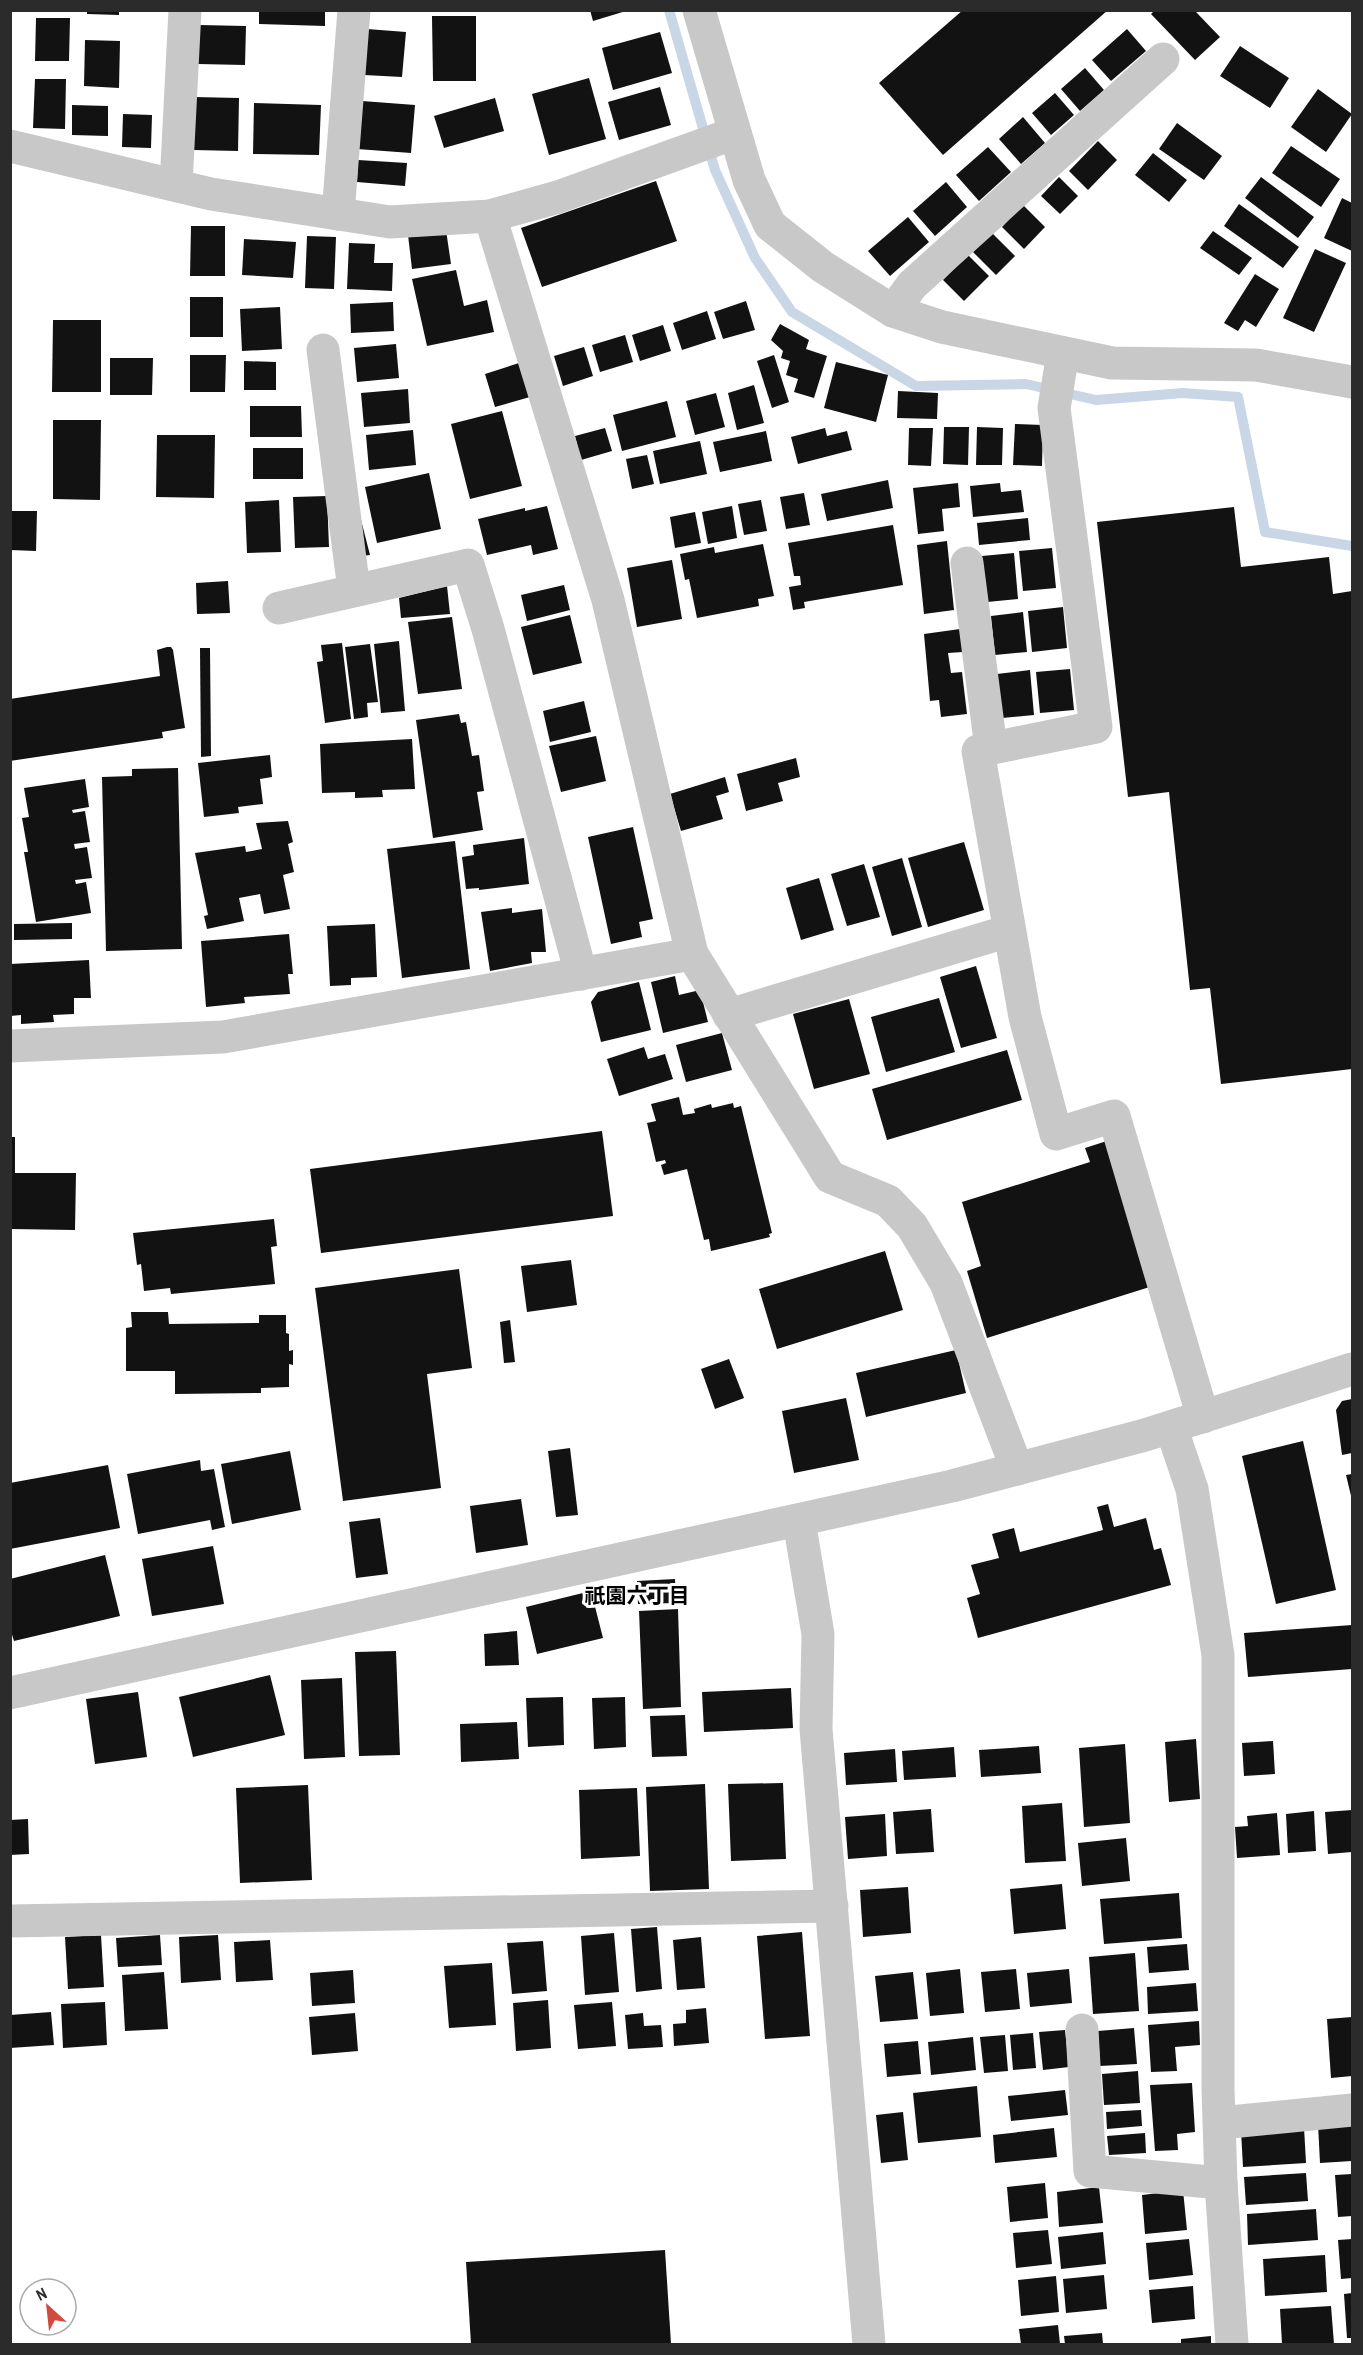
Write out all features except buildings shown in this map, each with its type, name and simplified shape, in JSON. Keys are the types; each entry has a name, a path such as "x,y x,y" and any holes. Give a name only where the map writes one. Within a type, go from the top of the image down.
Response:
{"street":[{"path":"176,185 185,10"},
{"path":"338,214 354,10"},
{"path":"699,10 749,180 770,225 822,267 893,311 942,327 1112,363 1256,365 1353,382"},
{"path":"893,311 912,285 1163,59"},
{"path":"10,146 211,194 390,222 490,216 558,197 735,133"},
{"path":"490,216 608,600 692,954 830,1178 888,1201 912,1226 946,1284 1017,1469"},
{"path":"323,350 354,590"},
{"path":"1063,354 1054,408 1096,727 978,751 1025,1017 1056,1134 1114,1116 1203,1417"},
{"path":"967,563 991,748"},
{"path":"279,608 468,565 488,629 581,974"},
{"path":"729,1015 1009,931"},
{"path":"10,1046 223,1037 692,954"},
{"path":"10,1693 799,1521 1017,1469 1171,1427 1353,1369"},
{"path":"1171,1427 1192,1489 1218,1655 1218,2089 1221,2183 1232,2344"},
{"path":"799,1521 818,1634 816,1730 869,2344"},
{"path":"10,1921 832,1906"},
{"path":"1082,2030 1090,2171 1221,2183"},
{"path":"1220,2123 1353,2110"}],"waterway":[{"path":"669,10 715,170 755,258 792,312 916,386 1026,384 1096,400 1183,393 1238,397 1265,532 1352,546"}],"district":[{"name":"祇園六丁目","path":"637,1595"}]}
